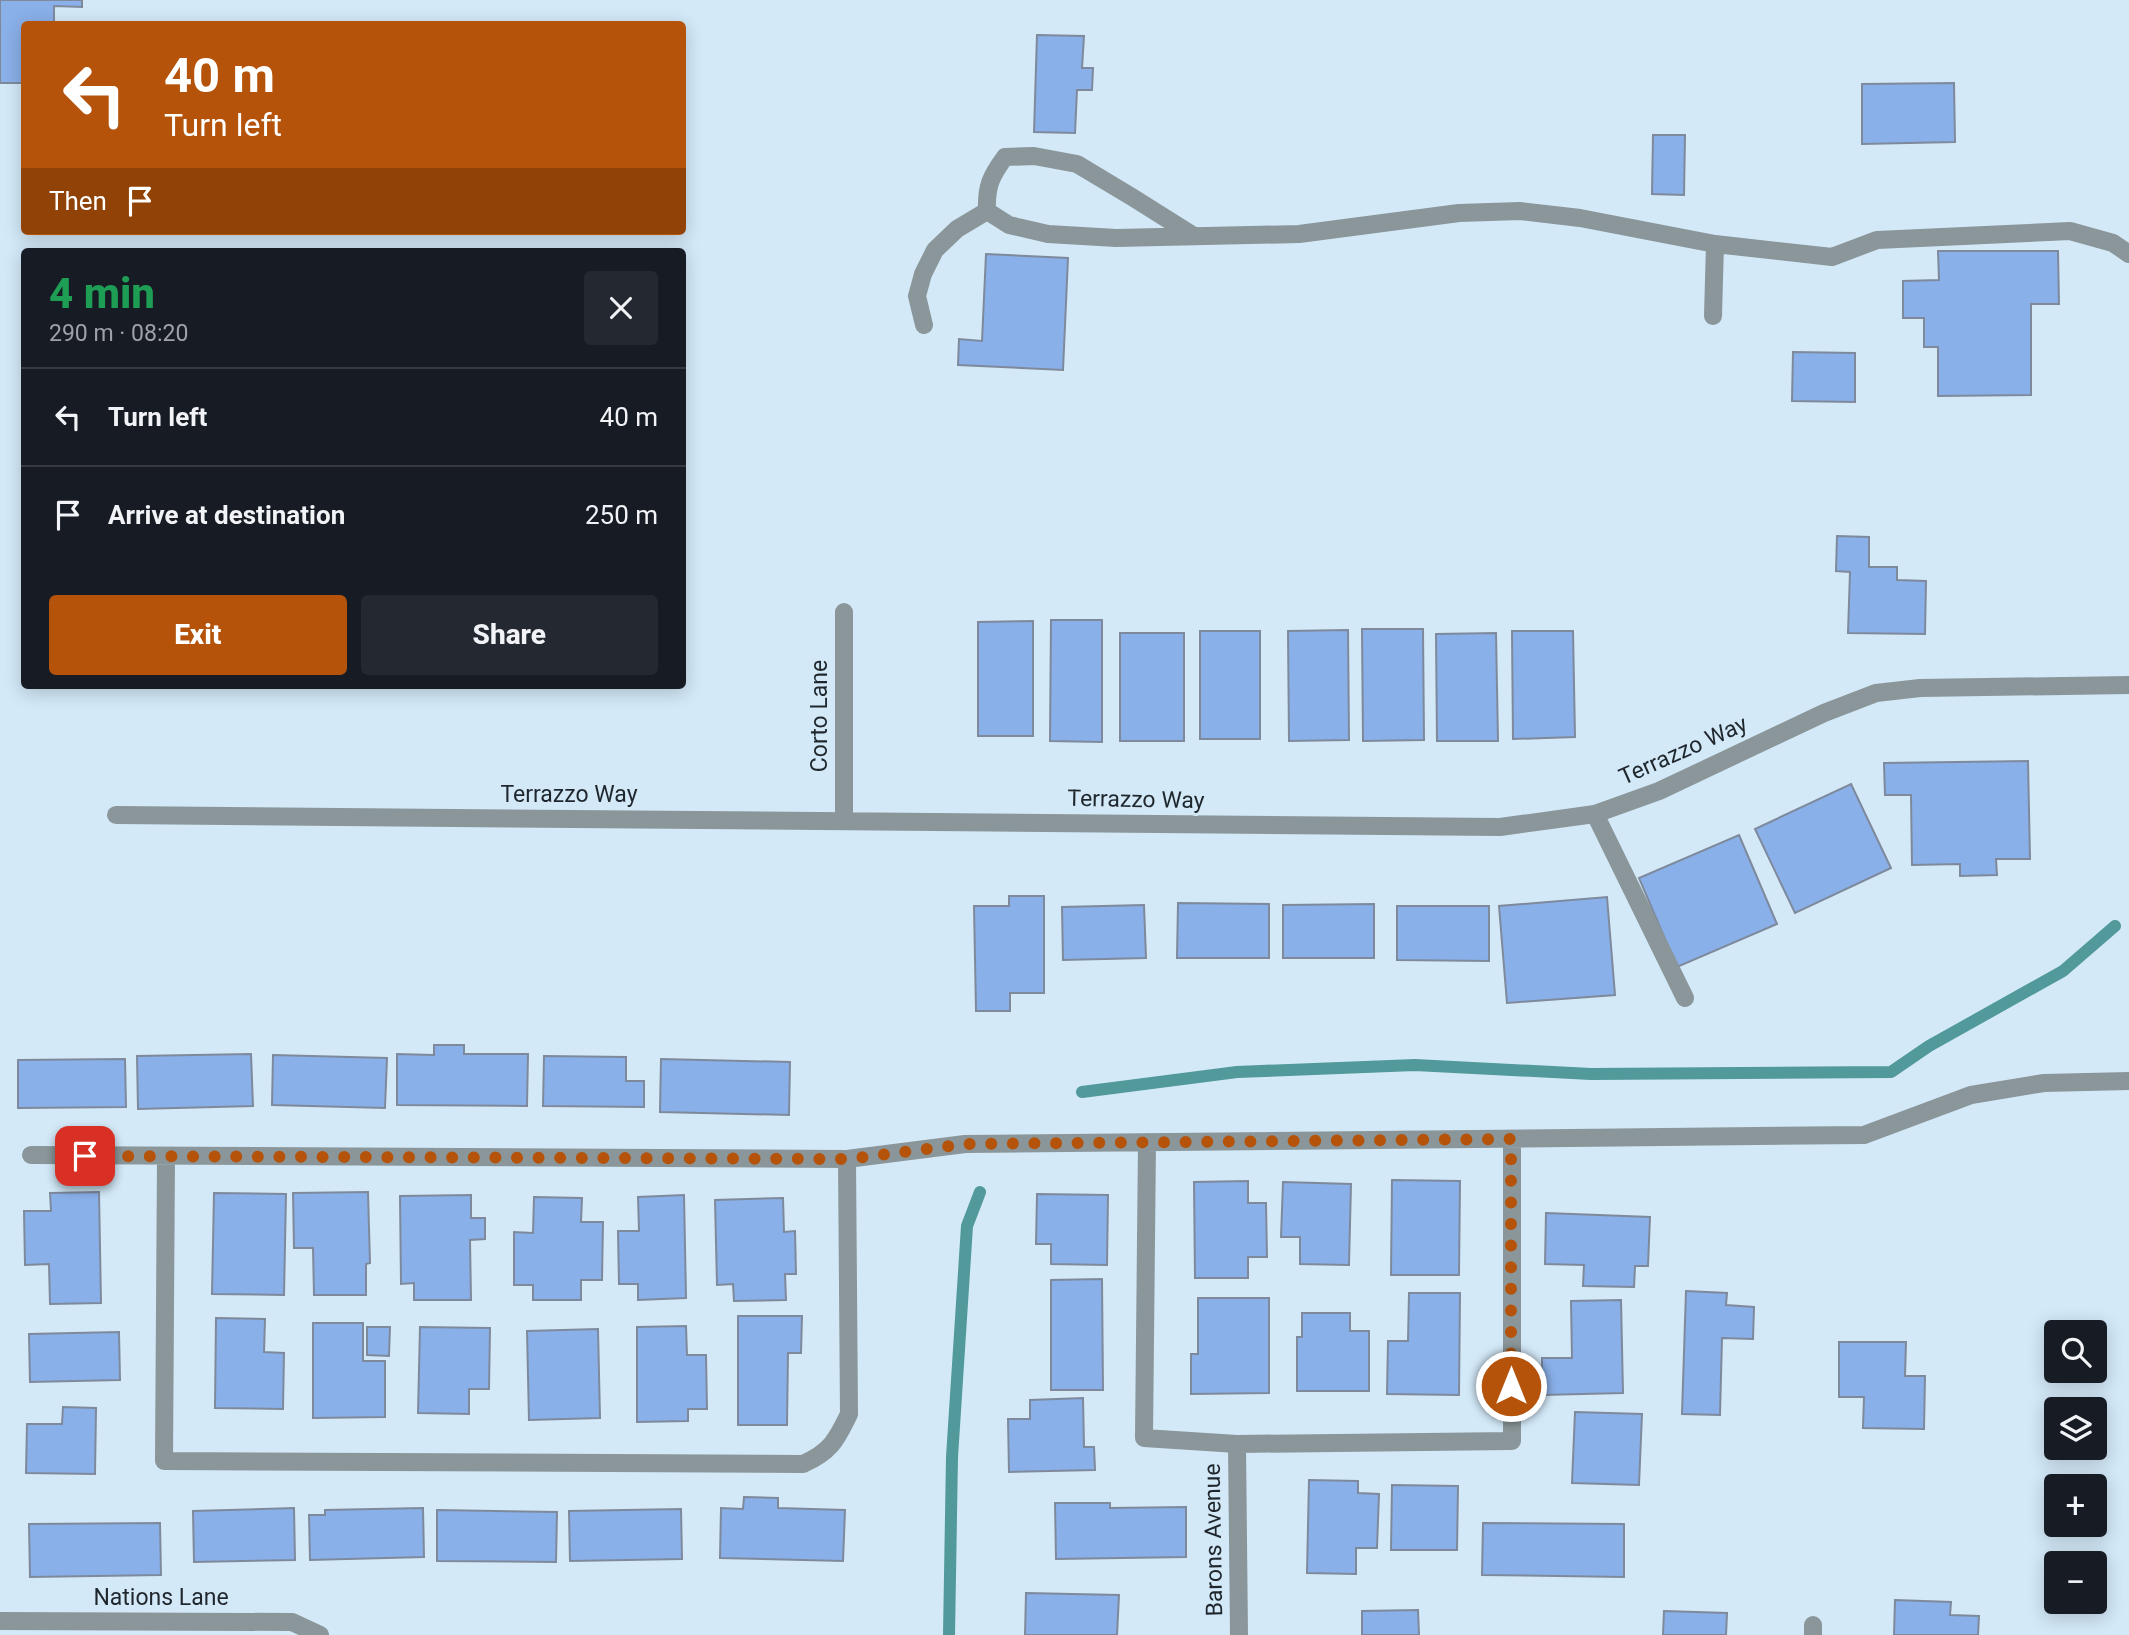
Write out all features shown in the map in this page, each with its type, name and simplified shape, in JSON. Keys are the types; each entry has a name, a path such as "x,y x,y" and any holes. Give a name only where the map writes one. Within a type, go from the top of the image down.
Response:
{"street":[{"path":"987,211 986,191 993,173 1005,157 1034,156 1077,164 1194,236"},
{"path":"987,211 1009,225 1048,234 1116,238 1299,234 1459,213 1520,211 1580,218 1715,244 1832,257 1877,240 2070,231 2113,243 2129,254"},
{"path":"923,325 917,296 934,250 957,229 987,211"},
{"path":"1713,316 1715,244"},
{"name":"Corto Lane","path":"844,612 844,821"},
{"name":"Terrazzo Way","path":"116,815 1500,827 1595,814 1659,791 1824,713 1876,693 1920,688 2129,685"},
{"path":"1595,814 1685,998"},
{"path":"31,1156 848,1159 965,1144 1864,1135 1972,1095 2044,1083 2129,1081"},
{"path":"1147,1142 1144,1438 1237,1444 1511,1441 1511,1139"},
{"path":"166,1157 164,1461 775,1464 803,1464 822,1455 837,1439 849,1414 848,1159"},
{"name":"Barons Avenue","path":"1237,1444 1239,1635"},
{"name":"Nations Lane","path":"0,1621 292,1622 320,1635"}],"building":[{"path":"0,0 82,0 82,7 54,6 54,21 21,21 21,83 0,83"},
{"path":"1037,35 1084,36 1082,68 1093,68 1092,90 1077,90 1075,133 1034,132"},
{"path":"1954,83 1955,142 1862,144 1862,84"},
{"path":"1653,135 1685,135 1684,195 1652,194"},
{"path":"1938,251 2058,251 2059,304 2031,304 2031,395 1938,396 1938,347 1924,347 1924,318 1903,318 1903,281 1939,280"},
{"path":"986,254 1068,258 1063,370 958,365 959,339 982,341"},
{"path":"1793,352 1855,353 1855,402 1792,401"},
{"path":"1837,536 1869,537 1869,567 1897,567 1897,580 1926,581 1925,634 1848,633 1850,572 1836,571"},
{"path":"1051,620 1102,620 1102,742 1050,741"},
{"path":"1033,621 1033,736 978,736 978,622"},
{"path":"1362,629 1423,629 1424,740 1363,741"},
{"path":"1348,630 1349,740 1289,741 1288,631"},
{"path":"1200,631 1260,631 1260,739 1200,739"},
{"path":"1512,631 1573,631 1575,737 1513,739"},
{"path":"1120,633 1184,633 1184,741 1120,741"},
{"path":"1496,633 1498,741 1437,741 1436,634"},
{"path":"2028,761 2030,859 1996,859 1997,875 1960,876 1960,864 1912,865 1911,795 1885,795 1884,763"},
{"path":"1851,784 1891,868 1795,913 1755,829"},
{"path":"1739,835 1777,924 1677,967 1639,878"},
{"path":"1009,896 1044,896 1044,993 1010,993 1010,1011 976,1011 974,906 1009,906"},
{"path":"1607,897 1615,995 1507,1003 1499,906"},
{"path":"1178,903 1269,904 1269,958 1177,958"},
{"path":"1374,904 1374,958 1283,958 1283,905"},
{"path":"1144,905 1146,958 1063,960 1062,907"},
{"path":"1397,906 1489,906 1489,961 1397,960"},
{"path":"434,1045 464,1045 464,1054 528,1054 527,1106 397,1105 397,1054 434,1055"},
{"path":"251,1054 253,1106 138,1109 137,1056"},
{"path":"273,1055 387,1058 385,1108 272,1105"},
{"path":"544,1056 626,1057 626,1081 644,1081 644,1107 543,1106"},
{"path":"125,1059 126,1107 18,1108 18,1060"},
{"path":"661,1059 790,1062 789,1115 660,1112"},
{"path":"1392,1180 1460,1181 1459,1275 1391,1275"},
{"path":"1248,1181 1248,1203 1266,1203 1267,1257 1248,1257 1248,1278 1195,1278 1194,1182"},
{"path":"1283,1182 1351,1184 1349,1265 1300,1264 1300,1237 1281,1237"},
{"path":"99,1192 101,1303 50,1304 49,1264 25,1265 24,1211 51,1211 50,1193"},
{"path":"368,1192 370,1263 366,1264 366,1295 314,1295 313,1248 294,1248 293,1193"},
{"path":"214,1193 286,1194 284,1295 212,1294"},
{"path":"1037,1194 1108,1195 1107,1265 1051,1264 1051,1244 1036,1244"},
{"path":"471,1195 471,1218 485,1218 485,1239 470,1240 471,1300 414,1300 414,1283 401,1284 400,1196"},
{"path":"684,1195 686,1298 638,1300 638,1284 619,1284 618,1231 639,1231 638,1197"},
{"path":"534,1197 582,1198 581,1222 603,1222 602,1280 581,1280 581,1300 533,1300 533,1285 514,1285 514,1232 533,1233"},
{"path":"783,1198 784,1232 795,1231 796,1274 785,1274 786,1300 734,1301 733,1284 717,1285 715,1200"},
{"path":"1546,1213 1650,1217 1648,1266 1635,1266 1634,1287 1583,1286 1584,1265 1545,1264"},
{"path":"1102,1279 1103,1390 1051,1390 1051,1280"},
{"path":"1686,1291 1727,1293 1726,1305 1754,1307 1753,1339 1722,1338 1720,1415 1682,1414"},
{"path":"1409,1293 1460,1293 1459,1395 1387,1394 1388,1341 1408,1341"},
{"path":"1198,1298 1269,1298 1269,1393 1191,1394 1191,1354 1198,1354"},
{"path":"1621,1300 1623,1393 1542,1395 1542,1358 1572,1358 1571,1301"},
{"path":"1302,1313 1350,1313 1350,1331 1369,1331 1369,1391 1297,1391 1297,1337 1302,1337"},
{"path":"738,1316 802,1316 801,1353 788,1353 787,1425 738,1425"},
{"path":"216,1318 265,1319 264,1352 284,1353 283,1409 215,1408"},
{"path":"313,1323 363,1323 363,1361 385,1361 385,1417 313,1418"},
{"path":"686,1326 687,1355 706,1355 707,1409 688,1409 688,1421 637,1422 637,1327"},
{"path":"367,1327 390,1327 389,1356 367,1355"},
{"path":"420,1327 490,1328 489,1389 469,1389 469,1414 418,1413"},
{"path":"598,1329 600,1418 529,1420 527,1331"},
{"path":"119,1332 120,1380 30,1382 29,1334"},
{"path":"1839,1342 1906,1342 1905,1376 1925,1376 1924,1429 1863,1428 1864,1397 1839,1397"},
{"path":"1083,1398 1084,1447 1094,1447 1095,1470 1009,1472 1008,1419 1030,1419 1030,1400"},
{"path":"63,1407 96,1408 95,1474 26,1473 27,1424 62,1424"},
{"path":"1575,1412 1642,1414 1639,1485 1572,1483"},
{"path":"1309,1480 1358,1481 1358,1493 1379,1494 1377,1548 1356,1548 1356,1574 1307,1573"},
{"path":"1392,1485 1458,1486 1457,1550 1391,1550"},
{"path":"744,1497 778,1498 778,1508 845,1510 843,1561 720,1558 721,1508 743,1509"},
{"path":"1055,1503 1110,1503 1110,1508 1186,1507 1186,1557 1056,1559"},
{"path":"294,1508 295,1560 194,1562 193,1511"},
{"path":"423,1508 424,1557 310,1560 309,1515 325,1515 325,1510"},
{"path":"681,1509 682,1559 570,1561 569,1511"},
{"path":"437,1510 557,1512 556,1562 437,1561"},
{"path":"160,1523 161,1575 30,1577 29,1524"},
{"path":"1483,1523 1624,1524 1624,1577 1482,1575"},
{"path":"1026,1593 1119,1595 1117,1635 1025,1635"},
{"path":"1895,1600 1951,1602 1950,1615 1979,1616 1978,1635 1894,1635"},
{"path":"1418,1610 1419,1635 1362,1635 1362,1611"},
{"path":"1664,1611 1727,1613 1726,1635 1663,1635"}],"waterway":[{"path":"1082,1092 1237,1072 1415,1065 1591,1074 1891,1072 1929,1046 2063,971 2115,926"},
{"path":"949,1635 952,1457 967,1226 980,1192"}],"route":[{"path":"85,1156 848,1159 965,1144 1511,1139 1511,1386"}]}
